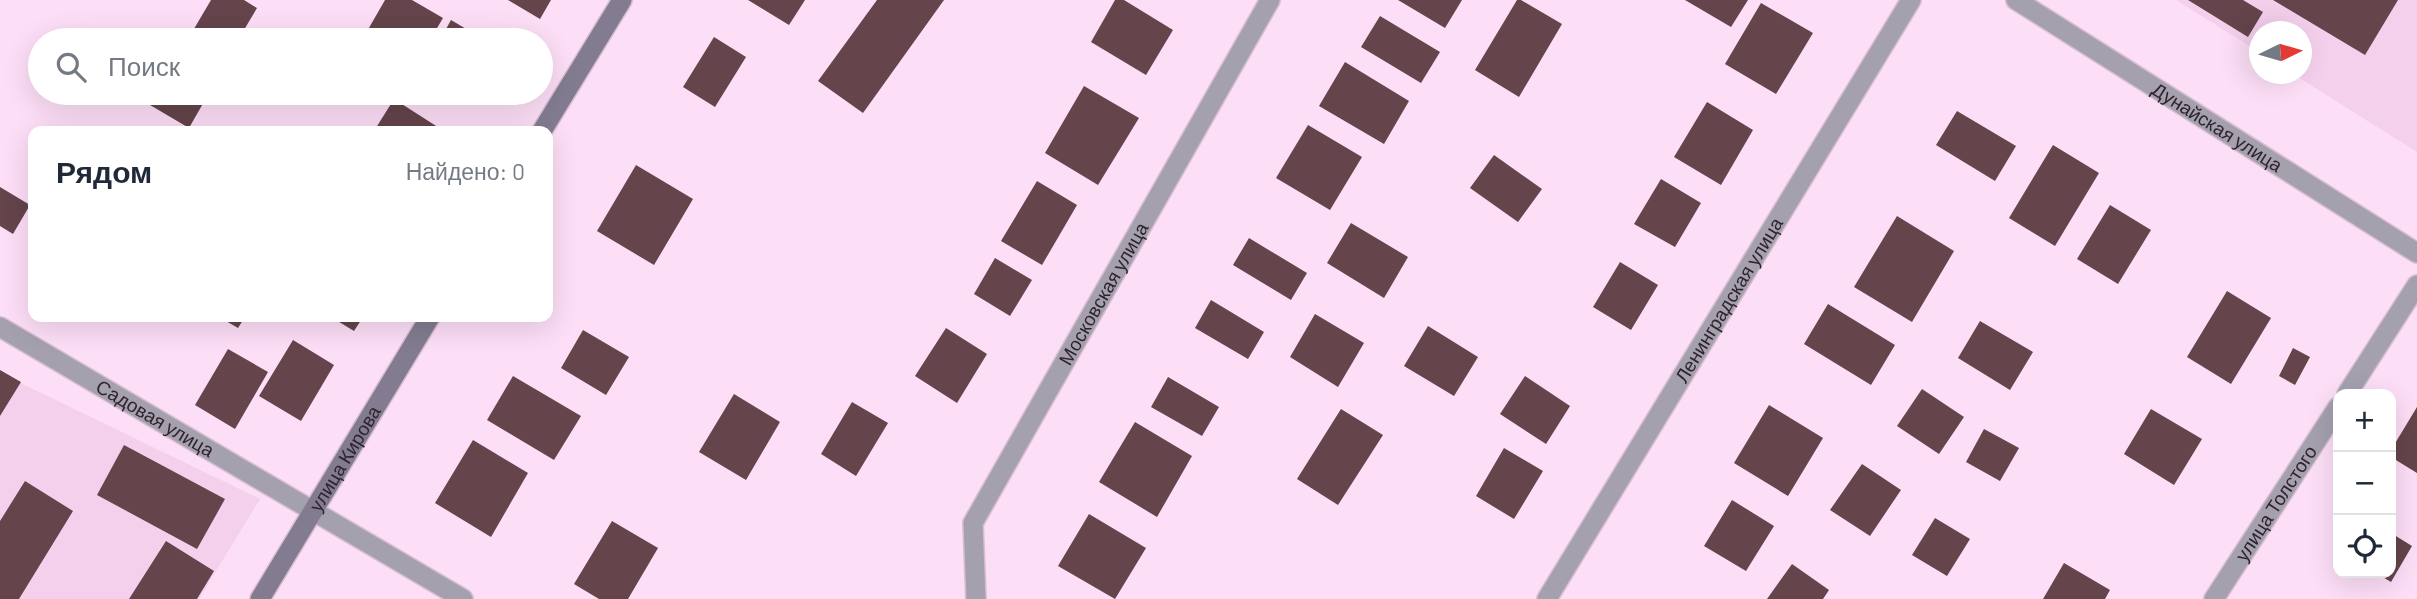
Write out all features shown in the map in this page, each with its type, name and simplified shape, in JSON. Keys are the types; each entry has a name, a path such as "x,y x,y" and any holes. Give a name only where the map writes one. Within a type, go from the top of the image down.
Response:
{"main road":[{"path":"545,126 622,0"},
{"name":"улица Кирова","path":"260,599 426,322"}],"street":[{"name":"Московская улица","path":"976,599 973,523 1270,0"},
{"name":"Ленинградская улица","path":"1547,599 1911,0"},
{"name":"Дунайская улица","path":"2016,0 2417,253"},
{"path":"2350,389 2417,285"},
{"name":"Садовая улица","path":"0,327 463,599"},
{"name":"улица Толстого","path":"2214,599 2333,415"}],"shaded area":[{"path":"2176,0 2417,0 2417,152 2309,84 2312,84 2312,21 2249,21 2249,46"},
{"path":"0,373 260,499 199,599 0,599"}],"building":[{"path":"211,0 244,0 257,8 245,28 194,28"},
{"path":"385,0 412,0 443,18 437,28 369,28"},
{"path":"508,0 551,0 540,19"},
{"path":"748,0 805,0 789,25"},
{"path":"877,0 944,0 863,113 818,81"},
{"path":"1115,0 1124,0 1173,30 1146,75 1091,42"},
{"path":"1398,0 1462,0 1445,28"},
{"path":"1517,0 1562,24 1519,97 1475,70"},
{"path":"1685,0 1748,0 1731,27"},
{"path":"2188,0 2243,0 2263,12 2258,21 2249,21 2248,37"},
{"path":"2273,0 2398,0 2365,55"},
{"path":"1761,3 1813,33 1776,94 1725,64"},
{"path":"1380,16 1440,52 1421,83 1361,47"},
{"path":"451,20 465,28 447,28"},
{"path":"714,37 746,57 715,107 683,87"},
{"path":"1345,62 1409,101 1384,144 1319,106"},
{"path":"1084,86 1139,118 1098,185 1045,153"},
{"path":"1707,102 1753,130 1721,185 1674,157"},
{"path":"150,105 202,105 190,126 186,126"},
{"path":"390,105 403,105 436,126 377,126"},
{"path":"1957,111 2016,146 1995,181 1936,145"},
{"path":"1308,125 1362,157 1330,210 1276,178"},
{"path":"2053,145 2099,173 2055,246 2009,218"},
{"path":"1494,155 1542,189 1518,222 1470,188"},
{"path":"636,165 693,199 654,265 597,231"},
{"path":"1661,179 1701,203 1675,247 1634,224"},
{"path":"1037,181 1077,205 1042,265 1001,241"},
{"path":"0,187 28,204 28,208 13,234 0,226"},
{"path":"2110,205 2151,230 2118,284 2077,259"},
{"path":"1897,216 1954,251 1912,322 1854,287"},
{"path":"1351,223 1408,257 1384,298 1327,263"},
{"path":"1249,238 1307,273 1291,300 1233,265"},
{"path":"995,258 1032,280 1010,316 974,294"},
{"path":"1620,262 1658,285 1631,330 1593,307"},
{"path":"2227,291 2271,318 2231,384 2187,357"},
{"path":"1211,300 1264,332 1248,359 1195,328"},
{"path":"1828,304 1895,345 1871,385 1804,344"},
{"path":"1315,314 1364,343 1338,387 1290,357"},
{"path":"1980,321 2033,352 2010,390 1958,358"},
{"path":"228,322 242,322 238,328"},
{"path":"339,322 360,322 354,331"},
{"path":"1428,326 1478,357 1454,396 1404,366"},
{"path":"946,328 987,354 957,403 915,376"},
{"path":"583,330 629,357 606,395 561,368"},
{"path":"293,340 334,365 301,421 259,396"},
{"path":"2293,348 2310,357 2295,385 2279,376"},
{"path":"228,349 268,372 235,429 195,405"},
{"path":"0,370 21,382 0,416"},
{"path":"513,376 581,416 554,460 487,420"},
{"path":"1525,376 1570,406 1546,444 1500,414"},
{"path":"1168,377 1219,407 1202,436 1151,407"},
{"path":"1922,389 1964,417 1939,454 1897,426"},
{"path":"734,394 780,422 746,480 699,452"},
{"path":"852,402 888,423 856,476 821,454"},
{"path":"1769,405 1823,438 1788,496 1734,463"},
{"path":"2417,407 2417,473 2396,460 2396,442"},
{"path":"1341,409 1383,435 1338,505 1297,479"},
{"path":"2151,409 2202,439 2174,485 2124,454"},
{"path":"1135,422 1192,456 1157,517 1099,482"},
{"path":"1984,429 2019,448 2000,481 1966,462"},
{"path":"473,440 528,473 491,537 435,503"},
{"path":"124,445 225,499 197,549 97,495"},
{"path":"1504,448 1543,471 1514,519 1476,496"},
{"path":"1862,464 1901,490 1870,536 1830,510"},
{"path":"25,481 73,511 19,599 0,599 0,521"},
{"path":"1732,500 1774,526 1746,571 1704,546"},
{"path":"1089,514 1146,548 1115,599 1058,566"},
{"path":"1935,518 1970,539 1947,576 1912,555"},
{"path":"612,521 658,548 628,599 599,599 574,584"},
{"path":"2396,536 2412,546 2396,573"},
{"path":"166,541 214,571 197,599 129,599"},
{"path":"2064,563 2110,590 2105,599 2043,599"},
{"path":"1792,564 1829,590 1823,599 1767,599"}]}
